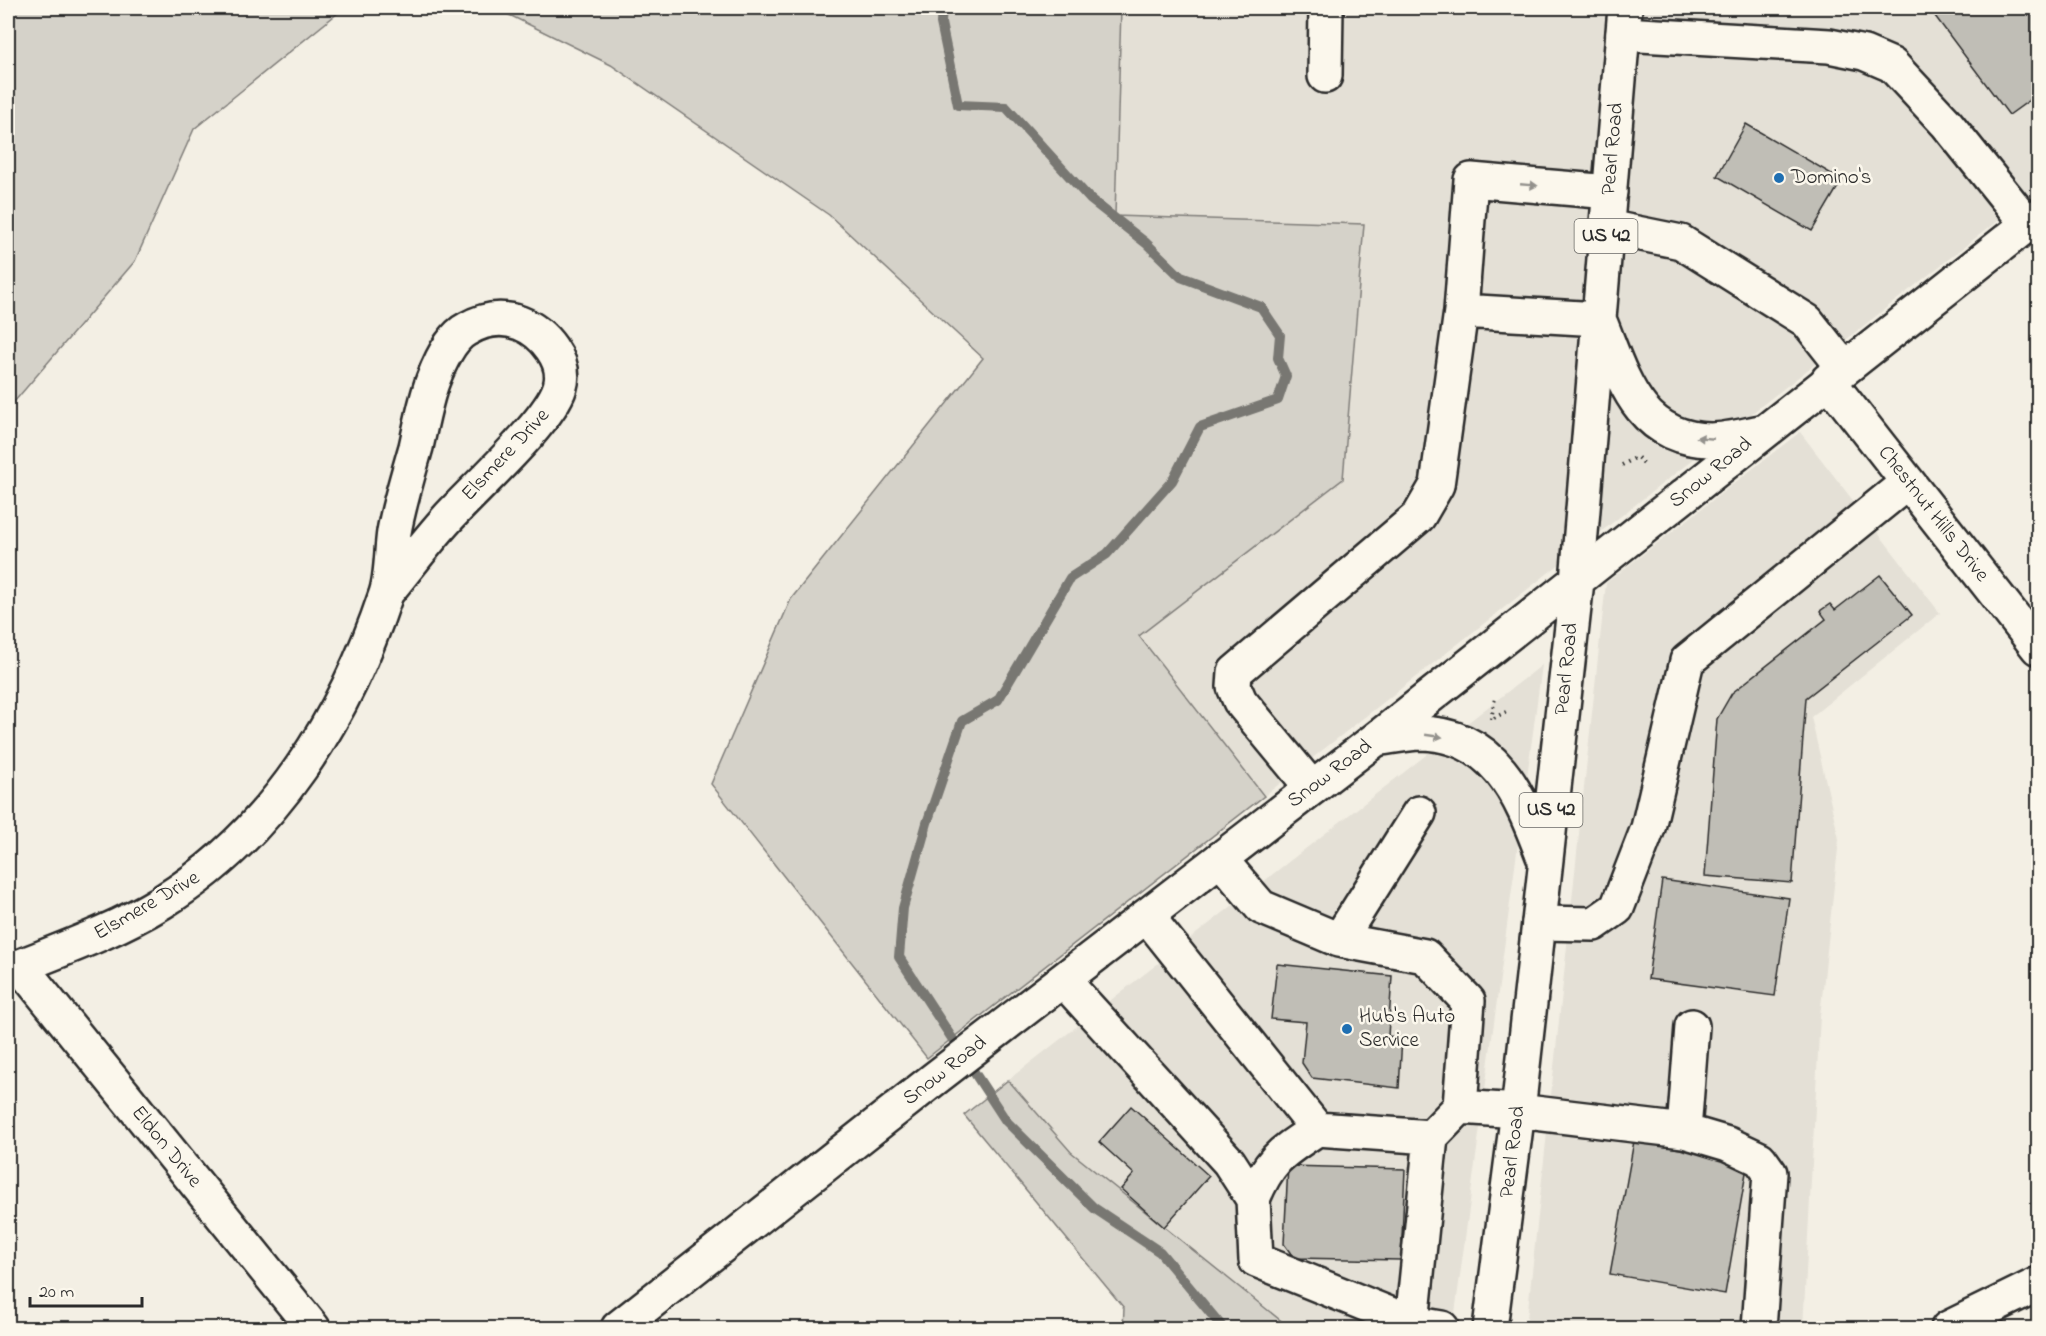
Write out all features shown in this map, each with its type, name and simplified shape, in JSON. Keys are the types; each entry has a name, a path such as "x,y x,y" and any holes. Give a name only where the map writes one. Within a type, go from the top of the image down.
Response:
{"main road":[{"path":"1324,76 1326,8"},
{"path":"1624,21 1829,46 1864,53 1892,65 2033,220"},
{"name":"Pearl Road","path":"1490,1329 1518,1111 1577,581 1624,21"},
{"path":"1312,788 1240,702 1234,687 1235,672 1419,516 1437,485 1461,311 1471,180 1610,192"},
{"name":"Snow Road","path":"618,1329 933,1080 1376,739 2033,220"},
{"name":"Chestnut Hills Drive","path":"1607,228 1681,242 1807,321 1836,374 1908,482 2038,648"},
{"path":"1461,311 1599,319 1629,393 1650,418 1675,434 1711,440 1763,432"},
{"name":"Elsmere Drive","path":"14,968 93,938 161,902 215,865 261,820 301,769 336,713 387,592 444,522 551,408 561,383 556,357 543,337 527,326 509,318 484,320 462,331 446,355 432,382 394,530 387,592"},
{"path":"1539,923 1594,924 1617,908 1648,828 1687,661 1908,482"},
{"path":"1376,739 1418,733 1450,738 1474,748 1496,764 1510,781 1524,804 1545,861"},
{"path":"1339,940 1419,813"},
{"path":"1220,859 1261,907 1339,940 1425,956 1468,1001 1460,1107 1431,1137 1427,1326 1256,1260 1253,1198 1265,1169 1286,1150 1317,1129 1431,1137"},
{"path":"1147,916 1317,1129"},
{"name":"Eldon Drive","path":"14,968 313,1329"},
{"path":"1064,981 1229,1162 1253,1198"},
{"path":"1684,1131 1692,1026"},
{"path":"1460,1107 1518,1111 1684,1131 1728,1144 1760,1159 1770,1173 1759,1329"},
{"path":"1948,1329 2038,1284"}],"path":[{"path":"1620,466 1637,457 1646,465"},
{"path":"1491,720 1495,698"}],"shaded area":[{"path":"8,8 344,8 194,129 135,261 8,409"},
{"path":"495,8 1121,8 1115,216 1364,224 1343,479 1139,636 1264,796 927,1058 711,784 791,599 983,358 829,215 611,65"},
{"path":"1121,8 2038,8 2038,189 1264,796 1139,636 1343,479 1363,224 1115,217"},
{"path":"1800,432 1940,613 1811,717 1839,839 1820,1016 1803,1328 1526,1328 1606,583"},
{"path":"1542,665 1453,1328 1290,1328 1071,1152 1008,1080"},
{"path":"1008,1080 1071,1152 1290,1328 1123,1328 1124,1308 964,1115"}],"building":[{"path":"1929,8 2038,8 2038,94 2009,115"},
{"name":"Domino's","path":"1746,124 1842,180 1812,231 1717,176"},
{"path":"1880,575 1912,615 1806,698 1792,883 1705,876 1717,719 1732,693 1826,619 1820,611 1830,604 1835,610"},
{"path":"1662,880 1789,898 1775,996 1648,979"},
{"name":"Hub's Auto Service","path":"1277,964 1392,976 1388,1036 1402,1038 1399,1088 1312,1078 1302,1063 1306,1022 1271,1019"},
{"path":"1131,1106 1209,1176 1164,1227 1121,1189 1134,1174 1099,1142"},
{"path":"1634,1141 1748,1161 1725,1294 1610,1274"},
{"path":"1288,1166 1405,1169 1401,1260 1294,1258 1284,1244"}],"waterway":[{"path":"942,8 941,23 958,105 1006,107 1090,199 1146,243 1181,277 1261,307 1280,335 1278,358 1286,376 1278,400 1200,427 1172,481 1107,554 1070,578 998,700 962,721 927,823 903,908 899,957 1006,1121 1094,1208 1160,1252 1223,1328"}],"place":[{"name":"Domino's","path":"1779,178"},
{"name":"Hub's Auto Service","path":"1347,1029"}]}
